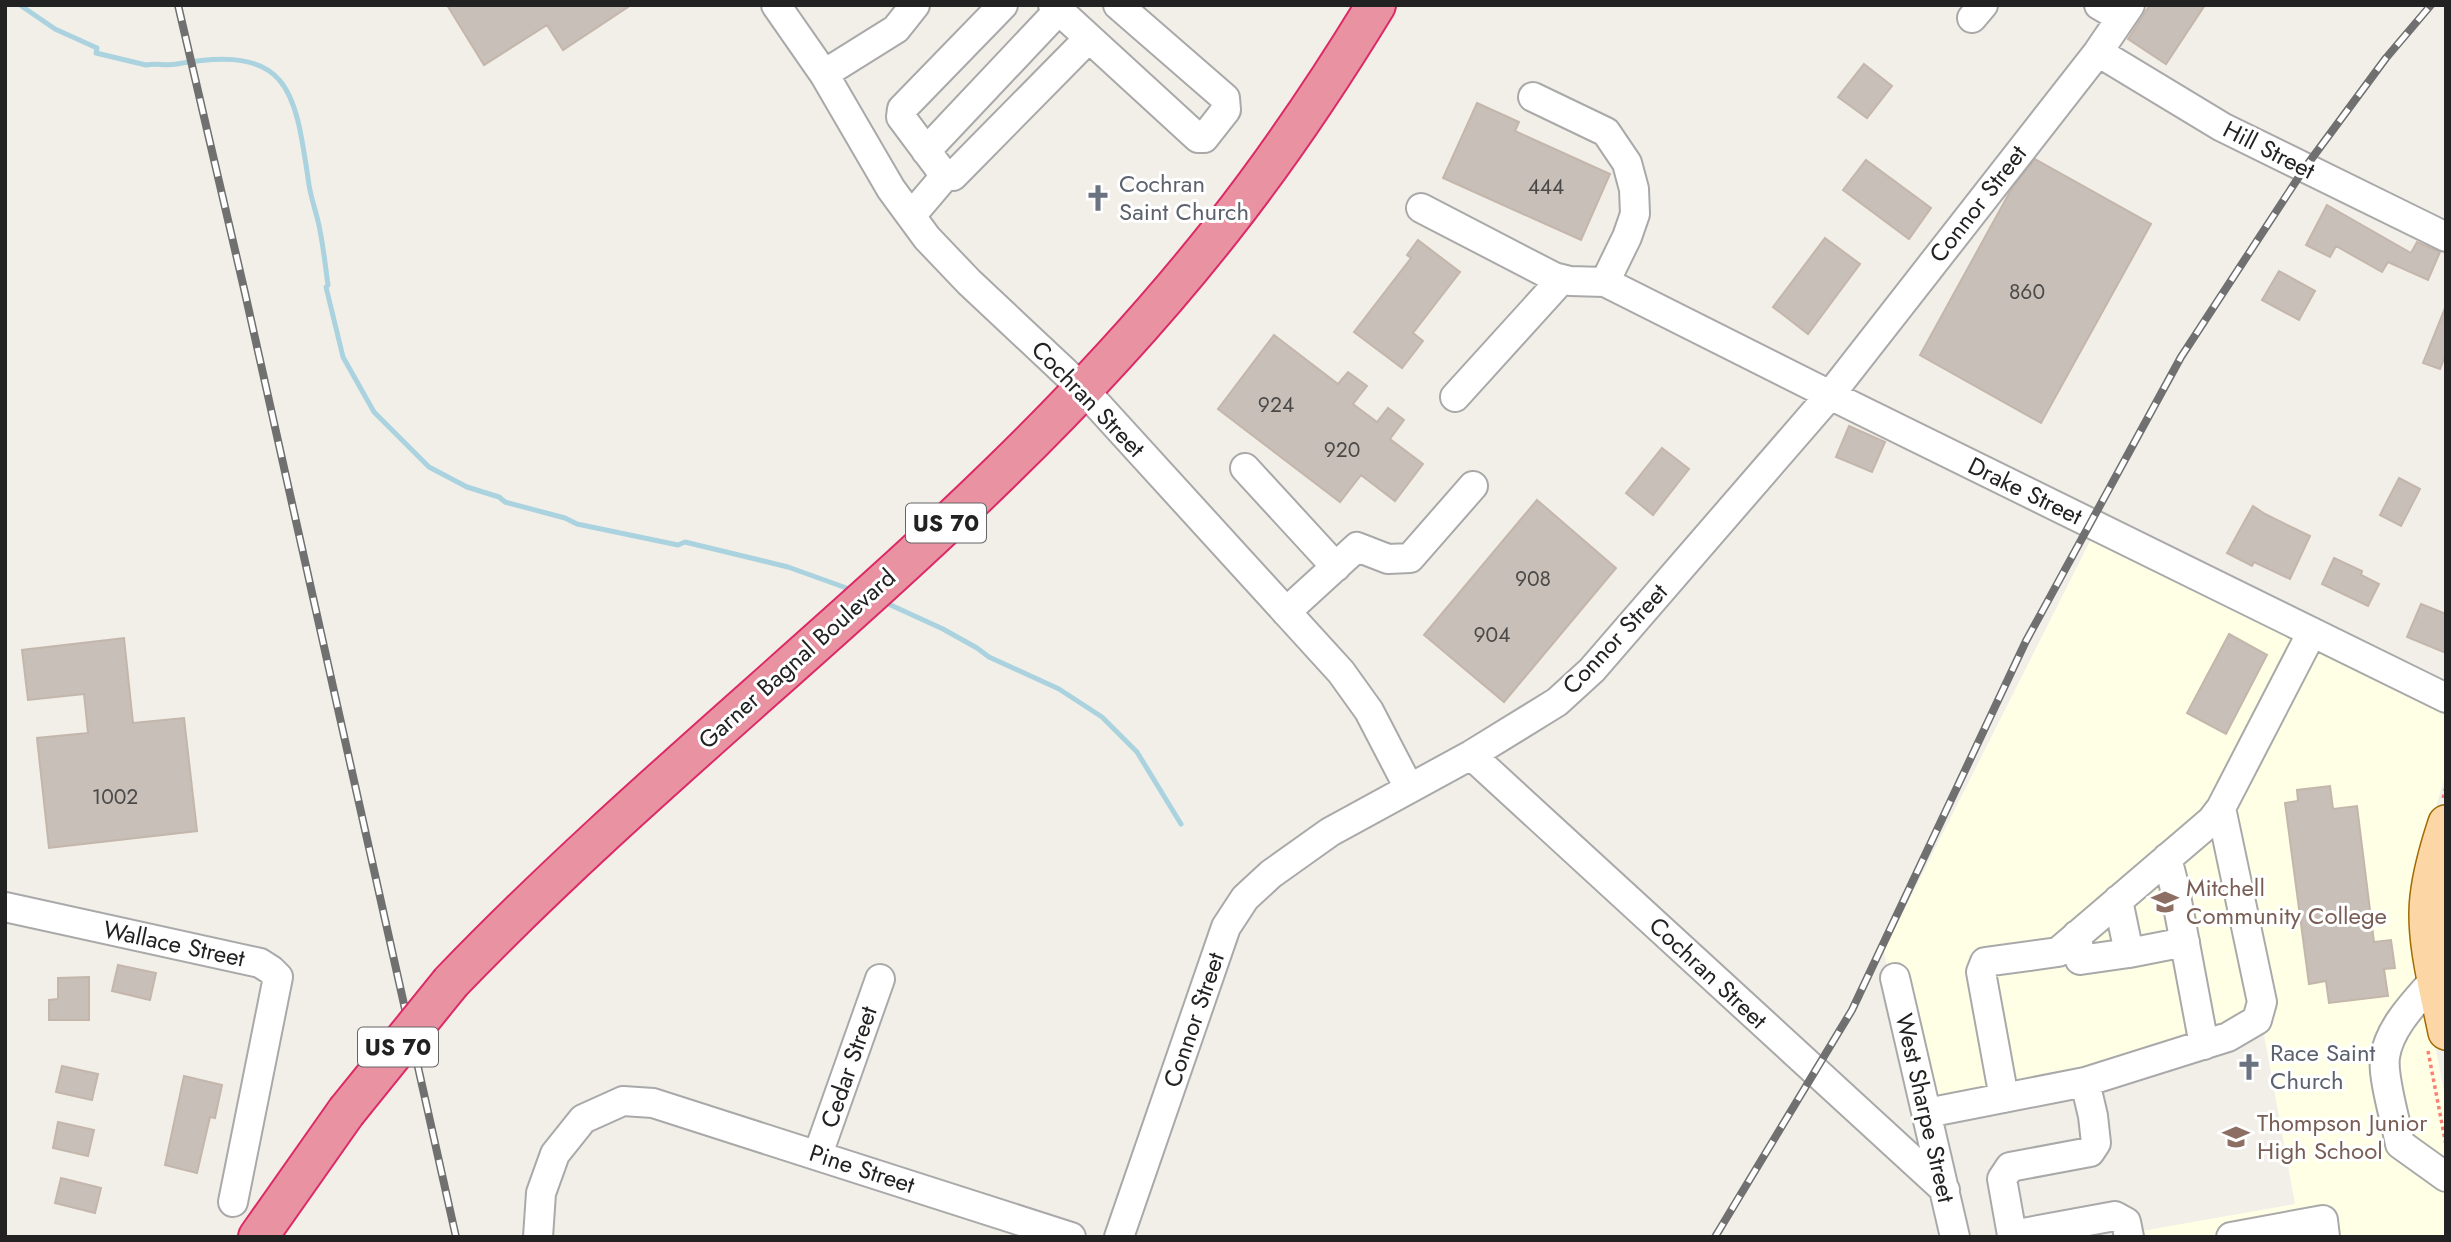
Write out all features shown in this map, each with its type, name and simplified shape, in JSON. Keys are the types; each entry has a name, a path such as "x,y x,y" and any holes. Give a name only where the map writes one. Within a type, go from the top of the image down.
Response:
{"highway":[{"name":"Garner Bagnal Boulevard","path":"257,1237 346,1112 451,982 572,862 888,578 1003,470 1083,389 1223,229 1340,63 1376,5"}],"main road":[{"path":"2446,822 2437,850 2428,899 2430,949 2446,1032"}],"street":[{"name":"Cochran Street","path":"776,5 824,74 891,189 927,238 969,282 1083,389 1341,672 1369,711 1409,788"},
{"path":"824,74 896,29 915,5"},
{"path":"945,176 901,117 902,109 1003,5"},
{"path":"926,151 1056,8 1198,138 1205,138 1226,110 1225,98 1118,5"},
{"name":"Connor Street","path":"1119,1237 1226,927 1245,898 1270,874 1330,832 1471,755 1557,702 1592,670 1830,395 2098,52 2117,10"},
{"path":"911,216 945,176 953,176 1089,38"},
{"name":"Hill Street","path":"2098,52 2222,127 2446,237"},
{"path":"1421,208 1562,279 1605,282 1635,214 1634,189 1627,163 1606,132 1533,97"},
{"path":"1455,397 1562,279"},
{"name":"Drake Street","path":"1605,282 2446,698"},
{"path":"1245,468 1336,566"},
{"path":"1286,612 1357,547 1388,559 1410,558 1473,485"},
{"path":"2004,1098 1981,972 1985,962 2058,952 2211,821 2221,808 2312,632"},
{"name":"Cochran Street","path":"1471,755 1945,1190"},
{"path":"1927,1113 2085,1082 2228,1037 2257,1020 2262,1002 2221,808"},
{"path":"2167,858 2204,1045"},
{"path":"2118,900 2129,953"},
{"name":"Wallace Street","path":"5,907 260,963 278,977 233,1202"},
{"path":"2077,935 2080,960 2185,942"},
{"name":"West Sharpe Street","path":"1895,978 1955,1237"},
{"path":"2436,978 2407,1013 2392,1037 2384,1059 2400,1144 2446,1177"},
{"name":"Cedar Street","path":"818,1154 880,979"},
{"path":"2085,1082 2094,1116 2096,1143 2090,1152 2010,1167 2002,1179 2012,1236 2115,1216 2126,1222 2129,1237"},
{"name":"Pine Street","path":"538,1237 541,1193 555,1154 583,1119 623,1101 653,1103 818,1154 1005,1226 1071,1237"},
{"path":"2231,1237 2323,1220 2325,1237"}],"shaded area":[{"name":"Mitchell Community College","path":"2092,537 2446,712 2446,773 2433,817 2421,972 2446,1102 2446,1237 2137,1237 2136,1232 2295,1204 2263,1029 2108,1090 1915,1124 1884,950"}],"building":[{"path":"447,5 631,5 563,50 547,25 484,65"},
{"path":"2150,5 2205,5 2166,64 2128,39"},
{"path":"1864,64 1892,86 1867,118 1838,97"},
{"path":"1477,103 1519,122 1515,131 1610,174 1581,240 1443,178"},
{"path":"2035,159 2151,224 2041,423 1920,355 2012,188"},
{"path":"1866,160 1931,208 1909,239 1843,190"},
{"path":"2327,205 2411,253 2417,242 2440,252 2428,280 2388,262 2382,272 2336,246 2330,257 2306,245"},
{"path":"1825,238 1860,264 1808,334 1773,307"},
{"path":"1418,240 1460,272 1413,333 1423,341 1402,368 1354,332 1411,258 1407,255"},
{"path":"2279,271 2315,291 2299,320 2262,300"},
{"path":"2445,308 2446,354 2440,369 2423,363"},
{"path":"1274,335 1338,384 1348,372 1367,386 1353,404 1377,422 1388,408 1404,420 1390,439 1423,464 1395,501 1361,475 1340,502 1218,409"},
{"path":"1849,426 1885,442 1872,472 1836,457"},
{"path":"1662,448 1689,469 1653,515 1626,493"},
{"path":"2399,478 2420,489 2401,526 2380,515"},
{"path":"1537,500 1616,568 1504,702 1424,635"},
{"path":"2253,506 2310,536 2290,579 2254,562 2252,566 2227,553"},
{"path":"2334,558 2362,571 2361,575 2379,584 2368,606 2322,584"},
{"path":"2421,604 2446,614 2446,653 2407,637"},
{"path":"2229,634 2267,655 2226,734 2187,713"},
{"path":"124,638 133,723 184,718 197,831 49,848 37,738 88,733 84,694 28,700 22,650"},
{"path":"2330,786 2333,809 2357,806 2374,942 2391,940 2395,968 2384,969 2388,996 2329,1003 2326,981 2309,984 2285,803 2298,801 2297,790"},
{"path":"118,965 156,973 150,1000 112,991"},
{"path":"89,977 89,1020 49,1020 49,1000 58,999 58,978"},
{"path":"62,1066 98,1074 92,1100 56,1092"},
{"path":"184,1076 222,1085 215,1118 210,1117 197,1173 165,1165"},
{"path":"58,1122 94,1130 88,1156 53,1148"},
{"path":"61,1178 101,1188 95,1213 55,1203"}],"waterway":[{"path":"20,5 55,29 97,48 96,53 146,65 215,60 243,61 265,68 280,81 291,99 298,123 321,237 328,285 326,287 343,357 374,412 429,467 467,487 499,497 505,502 565,518 577,524 678,545 685,542 788,567 852,590"},
{"path":"884,602 943,629 989,657 1059,689 1102,717 1137,752 1181,824"}],"railway":[{"path":"178,5 456,1237"},
{"path":"1715,1237 1852,1010 2026,641 2181,357 2304,169 2386,58 2431,5"}],"place":[{"name":"Cochran Saint Church","path":"1098,198"},
{"name":"Mitchell Community College","path":"2165,902"},
{"name":"Race Saint Church","path":"2249,1067"},
{"name":"Thompson Junior High School","path":"2236,1137"}]}
